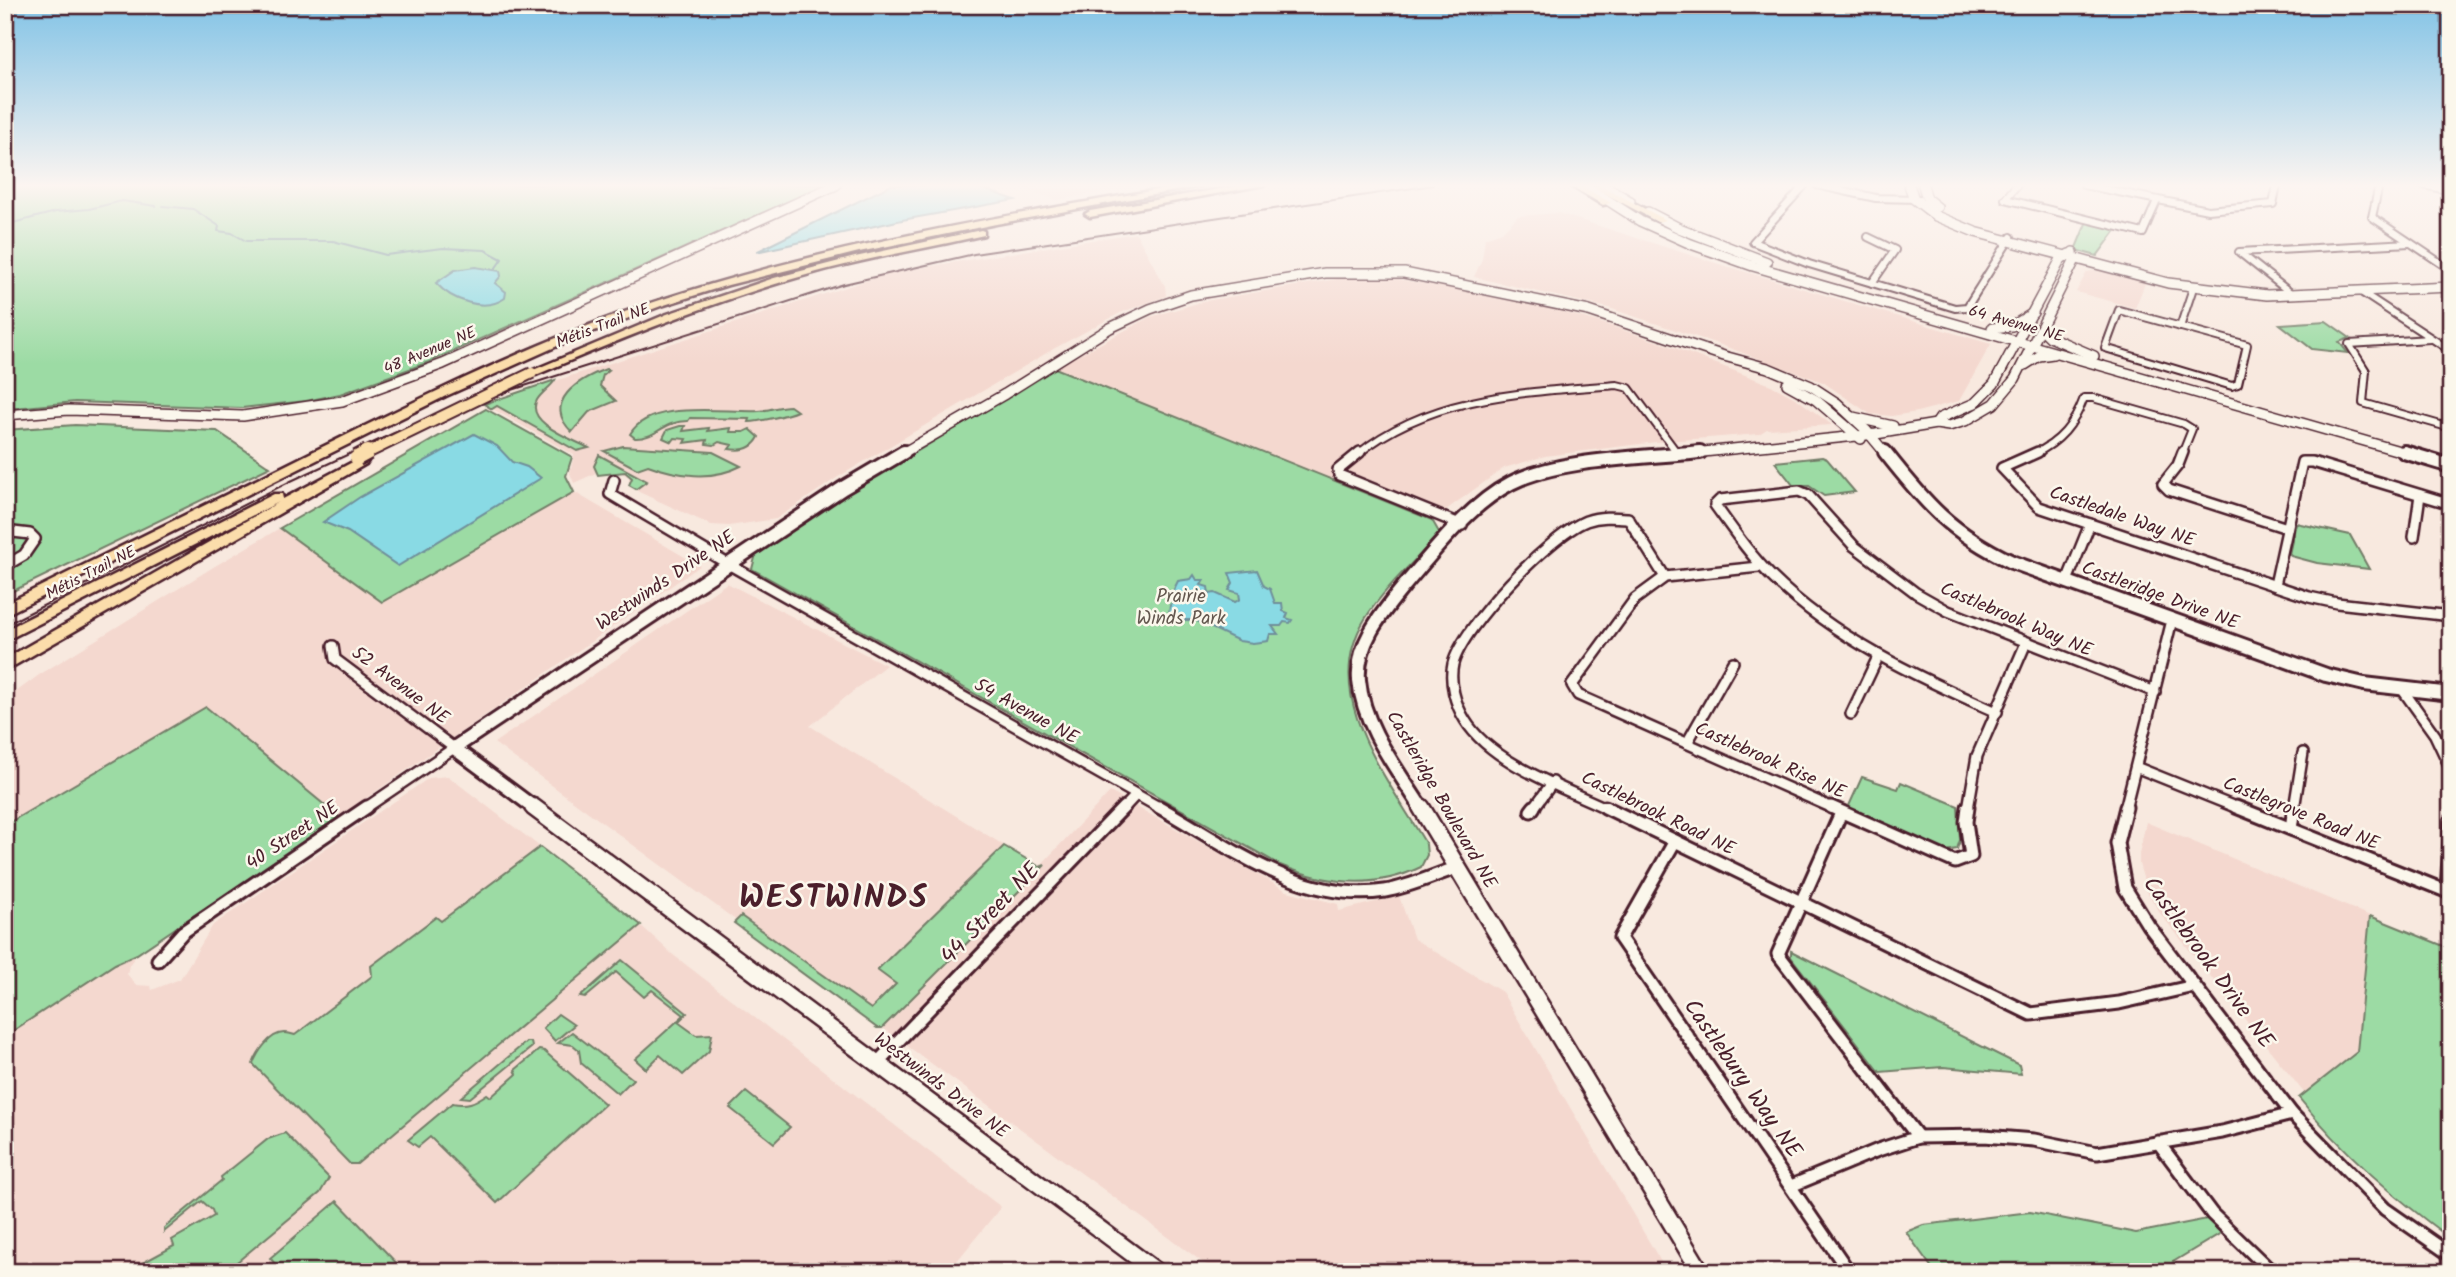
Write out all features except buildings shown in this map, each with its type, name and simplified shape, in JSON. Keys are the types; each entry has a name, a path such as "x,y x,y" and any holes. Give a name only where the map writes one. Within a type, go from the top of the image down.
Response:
{"main road":[{"name":"Métis Trail NE","path":"5,610 435,395 576,334 740,278 872,245"},
{"name":"Métis Trail NE","path":"5,636 446,416 451,411 599,344 753,288 813,270 932,245"},
{"path":"5,666 360,459"},
{"path":"5,604 97,563"}],"street":[{"name":"48 Avenue NE","path":"5,415 69,410 243,416 342,401 443,364 705,245"},
{"name":"64 Avenue NE","path":"1693,245 1753,267 1972,328 2098,358 2451,458"},
{"name":"64 Avenue NE","path":"1722,245 1763,261 1992,328 2021,339"},
{"path":"1759,245 1872,284 1955,307 1967,307 2006,245"},
{"path":"1872,284 1895,250 1884,245"},
{"path":"2031,245 2174,279 2191,286"},
{"path":"2292,294 2239,252 2380,245"},
{"path":"2412,245 2451,270"},
{"path":"2071,255 2111,268 2191,286 2241,293 2292,294 2451,287"},
{"name":"Castleridge Boulevard NE","path":"1701,1272 1376,733 1363,699 1359,673 1370,633 1386,607 1462,525 1491,497 1529,477 1571,467 1916,429 1936,424 1949,426 1984,411 2005,393 2025,365 2066,278 2071,255"},
{"name":"Castleridge Boulevard NE","path":"1936,424 1940,418 1975,402 1994,384 2033,313 2071,255"},
{"path":"2066,278 2088,266 2111,268"},
{"name":"Westwinds Drive NE","path":"1157,1272 454,748 843,488 1005,394 1110,328 1150,309 1202,292 1325,273 1404,273 1458,282 1589,311 1724,356 1745,360 1821,391 1853,417 1863,435"},
{"path":"2180,327 2192,291 2191,286"},
{"path":"2361,292 2451,351"},
{"path":"2119,310 2180,327 2246,345 2238,384 2232,386 2105,348 2119,310"},
{"path":"1992,328 2017,325 2033,313"},
{"path":"1972,328 1999,341 2013,352"},
{"path":"2042,329 2059,342 2098,358"},
{"path":"2430,339 2349,344 2364,362 2369,377 2363,403 2451,428"},
{"name":"64 Avenue NE","path":"2035,343 2060,354 2451,466"},
{"path":"2025,365 2045,354 2060,354"},
{"name":"Westwinds Drive NE","path":"1724,356 1738,365 1799,389 1863,435"},
{"path":"1462,525 1357,483 1339,475 1338,470 1379,437 1429,413 1488,397 1618,385 1629,388 1679,455"},
{"name":"Castledale Way NE","path":"2287,528 2169,490 2163,484 2178,465 2192,429 2093,398 2084,398 2080,412 2065,436 2037,454 2002,468 2039,507 2275,585 2337,603 2451,616"},
{"path":"1853,417 1879,425 1916,429"},
{"name":"Castleridge Drive NE","path":"1863,435 1943,520 1962,535 2012,562 2326,675 2364,684 2451,694"},
{"path":"2275,585 2302,462 2312,462 2451,504"},
{"name":"54 Avenue NE","path":"614,480 610,494 728,564 1287,879 1345,892 1385,891 1456,868"},
{"name":"Castlebrook Way NE","path":"1997,712 1878,657 1811,612 1759,567 1731,532 1715,505 1720,500 1799,491 1808,495 1854,546 1916,593 1948,611 2155,692"},
{"path":"2414,537 2420,495"},
{"name":"Castlebrook Road NE","path":"1665,578 1628,518 1615,515 1584,524 1561,535 1530,560 1464,640 1452,671 1453,690 1459,709 1475,735 1499,754 1553,782 2031,1014 2119,1003 2194,986"},
{"path":"2067,581 2090,524"},
{"path":"5,544 8,539 5,531 30,534 35,539 24,555 5,566"},
{"name":"Castlebrook Rise NE","path":"1759,567 1665,578 1635,599 1572,685 1578,695 1955,862 1971,856 1966,822 1977,756 2026,643"},
{"name":"Castlebrook Drive NE","path":"2172,620 2138,768 2117,843 2125,888 2148,925 2292,1114 2385,1209 2451,1255"},
{"name":"52 Avenue NE","path":"333,646 335,659 454,748"},
{"path":"1851,713 1878,657"},
{"path":"1687,743 1733,662"},
{"path":"2402,689 2435,735 2451,769"},
{"name":"40 Street NE","path":"158,960 183,932 454,748"},
{"path":"2291,829 2303,753"},
{"name":"Castlegrove Road NE","path":"2138,768 2449,893"},
{"path":"1531,811 1553,782"},
{"name":"44 Street NE","path":"876,1064 1136,794"},
{"path":"1841,813 1778,954 1918,1138"},
{"path":"2449,893 2451,821"},
{"name":"Castlebury Way NE","path":"1675,841 1620,939 1791,1186 1878,1150 1918,1138 1984,1136 2034,1140 2097,1153 2222,1132 2292,1114"},
{"path":"2158,1142 2212,1214 2272,1272"},
{"path":"1791,1186 1849,1272"}],"shaded area":[{"path":"1064,245 1142,245 1165,286 1166,296 1120,313 1055,348 838,477 776,519 729,526 711,525 639,492 629,485 629,477 622,473 596,473 574,483 570,473 574,455 484,404 893,272"},
{"path":"1484,245 1657,245 1991,344 1959,401 1892,416 1870,414 1823,382 1721,345 1609,308 1474,277 1482,259"},
{"path":"2098,270 2146,281 2135,308 2076,292 2087,272"},
{"path":"1350,277 1397,279 1438,286 1532,304 1596,321 1771,385 1797,399 1832,425 1767,429 1759,434 1656,442 1545,456 1504,468 1432,520 1055,368 1150,317 1205,301"},
{"path":"574,492 700,566 339,817 206,707 5,825 5,700 39,675 215,566 280,528 382,602"},
{"path":"727,583 886,665 810,726 1039,867 1110,792 1287,891 1338,904 1339,911 1399,896 1414,939 1502,992 1667,1272 1216,1272 494,743"},
{"path":"448,776 636,921 672,954 1001,1207 948,1272 5,1272 5,1036 115,964 137,954 129,965 127,974 136,985 151,986 152,990 180,979 213,925 429,778"},
{"path":"2146,822 2370,916 2357,1052 2305,1094 2159,912 2147,891 2139,864"}],"green space":[{"path":"5,245 692,245 429,362 340,394 306,401 242,408 75,402 5,409"},
{"path":"2077,245 2105,245 2097,256 2075,250"},
{"path":"2326,321 2350,338 2339,342 2348,353 2312,349 2280,324"},
{"name":"Prairie Winds Park","path":"1055,368 1432,520 1440,534 1391,585 1365,619 1353,648 1349,677 1354,706 1364,736 1426,844 1427,855 1421,867 1386,879 1350,882 1315,877 1280,865 752,569 756,554 868,481"},
{"path":"606,369 609,370 603,375 600,386 616,401 589,412 572,432 563,421 560,411 562,402 575,385"},
{"path":"555,380 537,400 535,408 538,416 552,430 589,448 577,451 497,406 492,409 484,404"},
{"path":"790,406 797,411 759,421 690,418 642,438 635,438 630,434 640,423 670,412 759,411"},
{"path":"486,409 572,457 566,476 574,492 382,602 280,528"},
{"path":"75,425 217,431 270,467 5,595 5,430"},
{"path":"685,426 683,431 731,428 730,432 744,432 750,429 759,437 750,447 738,450 729,449 732,445 719,442 714,445 706,444 707,440 684,443 686,439 675,438 672,442 663,438 667,430"},
{"path":"623,446 713,452 741,466 730,471 706,475 671,472 648,465 637,469 604,451"},
{"path":"599,455 647,481 636,489 629,485 632,478 625,472 598,475 594,466"},
{"path":"1822,457 1827,459 1855,492 1824,496 1809,486 1793,485 1775,462"},
{"path":"2296,523 2350,535 2369,569 2317,563 2291,556 2289,554"},
{"path":"206,707 339,817 137,954 115,964 5,1036 5,825"},
{"path":"1862,777 1898,789 1901,782 1958,806 1960,840 1957,849 1945,851 1848,808"},
{"path":"1004,846 1040,867 1045,865 882,1028 877,1028 734,923 741,916 871,1009 896,984 877,970"},
{"path":"540,847 641,925 357,1164 350,1164 253,1064 258,1055 274,1036 284,1033 295,1035 372,976 371,966 436,917 441,921"},
{"path":"2370,916 2451,949 2451,1239 2370,1173 2333,1137 2299,1098 2357,1052"},
{"path":"1791,951 2019,1065 2021,1074 1943,1067 1880,1072 1791,957"},
{"path":"622,960 687,1013 678,1022 696,1035 712,1034 709,1051 683,1075 660,1055 646,1069 635,1059 684,1015 652,990 644,997 616,972 585,998 580,997"},
{"path":"558,1014 574,1025 555,1041 543,1028"},
{"path":"572,1032 633,1079 618,1094 581,1063 579,1050 573,1045 558,1043"},
{"path":"526,1042 531,1042 532,1047 470,1098 461,1097"},
{"path":"539,1050 544,1051 605,1104 497,1203 430,1137 418,1147 408,1140 452,1103 470,1103 487,1094 491,1097 517,1074 515,1070"},
{"path":"746,1092 790,1127 774,1143 730,1108"},
{"path":"285,1133 329,1178 320,1193 225,1272 126,1272 174,1246 172,1240 214,1216 212,1210 202,1201 164,1232 164,1228 222,1180 221,1177 268,1139"},
{"path":"337,1201 405,1272 282,1272 270,1258"},
{"path":"2030,1212 2136,1233 2207,1219 2221,1233 2173,1262 2181,1272 1935,1272 1906,1232 1923,1225"}],"water":[{"path":"771,245 790,245 756,252"},
{"path":"475,267 500,271 501,276 495,283 506,292 505,298 487,304 468,302 450,295 436,283 455,270"},
{"path":"474,434 497,446 512,462 527,467 541,478 398,566 348,532 323,522 360,497"},
{"path":"1257,570 1264,586 1270,589 1275,603 1282,603 1283,611 1288,613 1286,618 1292,620 1281,626 1272,626 1278,634 1270,634 1268,641 1239,641 1195,620 1180,620 1169,614 1170,605 1179,598 1173,591 1178,581 1191,579 1194,575 1197,580 1204,580 1201,585 1208,587 1209,594 1215,593 1235,602 1240,599 1239,593 1229,590 1233,583 1229,573"}],"waterway":[{"path":"347,245 386,255 443,248 485,250 502,259 495,269"}],"tram line":[{"path":"5,625 291,481 394,433 512,390 844,284 974,254 1037,245"}],"district":[{"name":"WESTWINDS","path":"834,898"}]}
